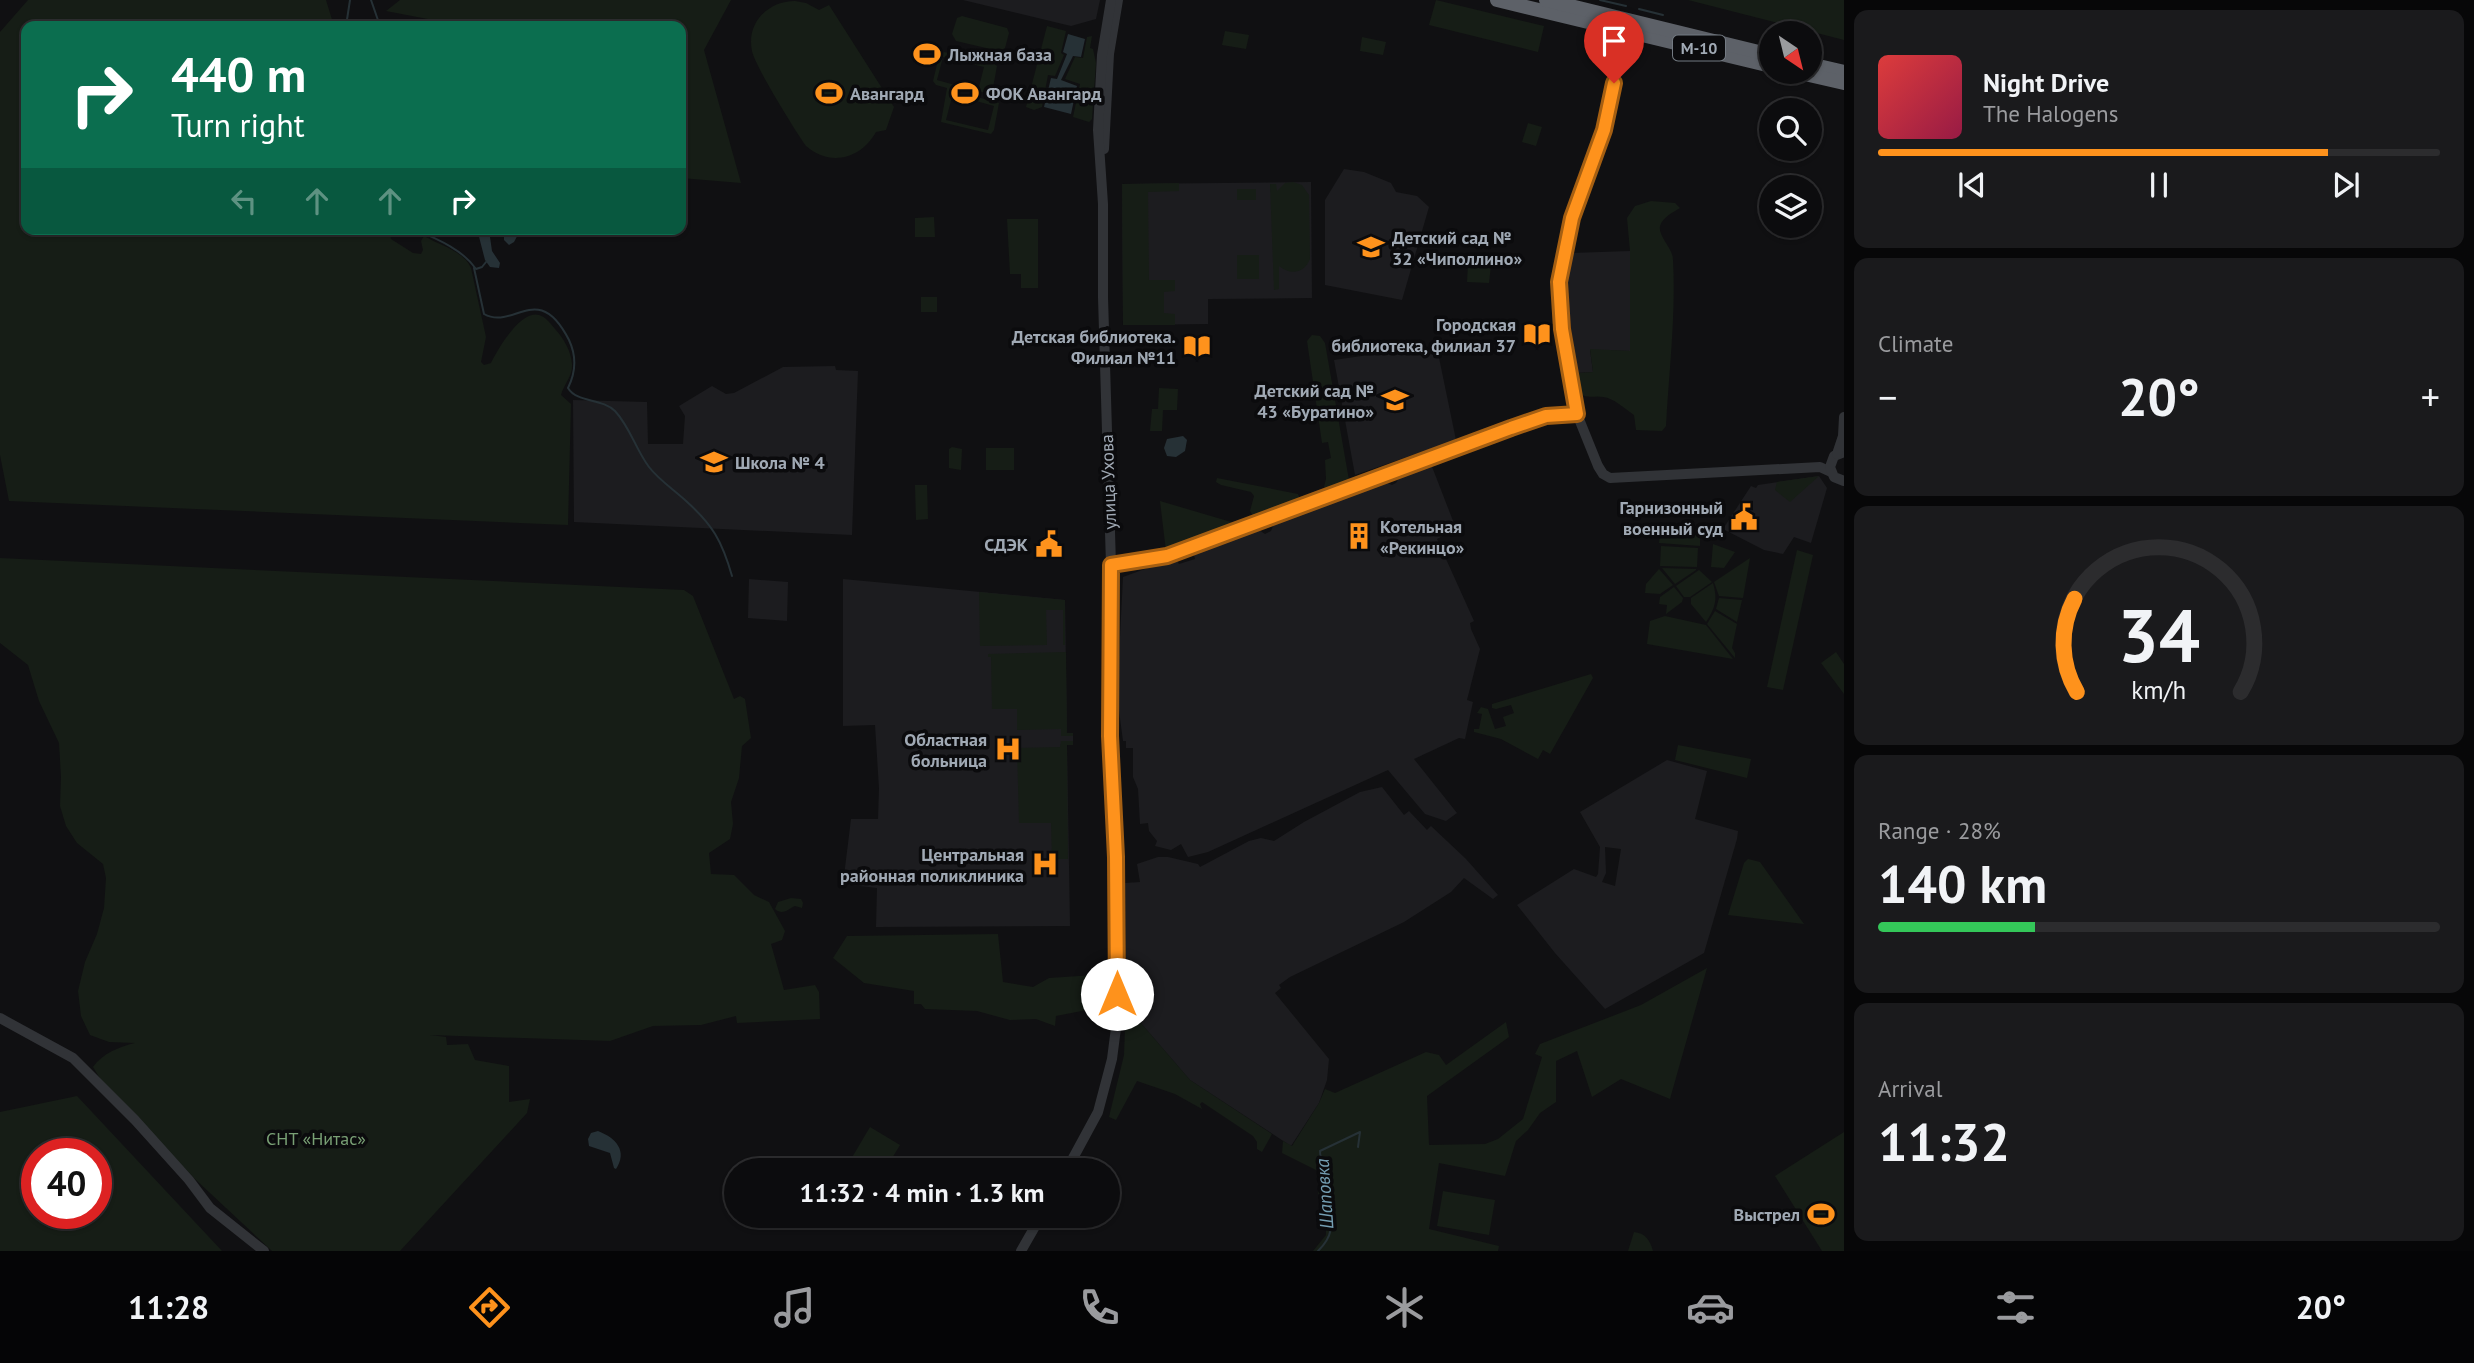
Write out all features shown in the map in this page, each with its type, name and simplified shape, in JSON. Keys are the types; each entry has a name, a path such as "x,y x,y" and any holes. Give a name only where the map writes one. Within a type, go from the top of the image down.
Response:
{"highway":[{"name":"М-10","path":"1497,0 1759,52"},
{"name":"М-10","path":"1546,0 1759,63"},
{"path":"1822,67 1844,72"},
{"path":"1822,78 1844,83"}],"street":[{"name":"улица Ухова","path":"1102,171 1098,118 1102,55 1111,0"},
{"name":"улица Ухова","path":"1073,1158 1098,1112 1107,1086 1115,1045 1117,953 1110,736 1111,565 1102,171 1109,54 1118,0"},
{"path":"1627,25 1606,124 1572,218 1559,282 1562,329 1577,414 1598,466 1606,476 1620,478 1820,467 1838,457"},
{"path":"1111,565 1167,556 1511,428 1546,416 1577,414"},
{"path":"1844,417 1836,478 1844,481"},
{"path":"0,1018 73,1058 135,1120 189,1180 210,1208 264,1251"},
{"path":"1021,1251 1034,1228"}],"shaded area":[{"path":"963,0 1100,0 1096,19 1071,26"},
{"path":"1068,34 1085,39 1081,57 1073,56 1061,80 1077,86 1071,114 1044,107 1051,78 1057,79 1067,54 1063,52"},
{"name":"Детский сад № 32 «Чиполлино»","path":"1344,169 1364,172 1391,183 1396,192 1417,196 1429,207 1402,300 1325,285 1325,200"},
{"path":"1311,182 1312,298 1208,299 1208,324 1123,325 1122,184"},
{"path":"479,235 490,235 492,251 500,263 499,268 490,267 485,260"},
{"path":"504,235 518,235 509,245 504,240"},
{"path":"1630,251 1630,351 1590,350 1593,372 1578,373 1565,291 1571,253"},
{"name":"Детский сад № 43 «Буратино»","path":"1425,347 1437,348 1456,440 1355,475 1334,360"},
{"name":"Школа № 4","path":"835,366 836,370 858,371 852,535 574,522 573,400 647,402 648,444 683,444 685,416 679,406 712,386 726,394 734,393 783,367"},
{"path":"1183,436 1187,440 1185,451 1176,457 1167,456 1164,448 1167,439"},
{"path":"1431,464 1455,526 1454,530 1437,539 1474,621 1470,623 1471,629 1480,649 1467,700 1473,702 1465,739 1459,738 1414,759 1457,813 1446,821 1425,814 1388,770 1208,852 1188,857 1181,844 1171,850 1155,846 1157,841 1149,831 1148,823 1140,824 1138,789 1133,777 1133,748 1126,748 1126,741 1123,741 1117,696 1123,577 1175,558 1179,564 1195,559 1193,551 1256,528 1265,534 1271,531 1275,521 1383,481 1392,485 1401,474"},
{"path":"1819,476 1827,488 1811,543 1794,537 1783,554 1764,550 1723,529 1751,486 1756,488 1758,485"},
{"path":"749,579 788,582 787,621 748,618"},
{"path":"843,579 1065,600 1067,733 1073,733 1073,745 1067,745 1070,926 876,927 877,888 843,884 851,819 878,819 879,788 875,725 843,726"},
{"path":"1667,760 1707,771 1695,819 1738,831 1704,953 1605,1009 1517,905 1574,869 1596,877 1600,847 1580,812","holes":["1605,847 1621,849 1615,886 1602,882 1606,873"]},
{"path":"1382,787 1404,815 1409,811 1427,830 1431,826 1466,859 1498,895 1493,899 1464,878 1451,892 1404,922 1290,977 1279,985 1281,988 1275,993 1329,1059 1327,1080 1319,1103 1291,1146 1190,1080 1133,1014 1126,1000 1125,883 1140,882 1137,864 1158,857 1168,857 1198,864 1200,867 1249,841 1261,838 1274,841 1360,792"},
{"path":"598,1131 610,1137 618,1146 621,1156 616,1169 610,1153 589,1146 591,1133"}],"green space":[{"path":"28,0 326,0 332,21 21,21 21,235 390,235 391,239 413,253 421,254 421,241 424,236 450,249 463,257 471,268 486,337 481,362 484,365 491,363 518,324 532,315 544,317 569,350 572,368 561,395 571,404 568,525 9,501 0,455 0,32"},
{"path":"400,0 731,0 704,50 741,183 686,178 686,21 438,21 386,11"},
{"path":"1436,0 1544,26 1538,52 1429,25"},
{"path":"1688,0 1844,0 1844,40 1822,34 1822,21 1770,21"},
{"name":"Авангард","path":"795,1 819,10 829,5 894,107 886,130 876,132 862,149 854,154 835,158 815,153 806,146 776,99 755,59 752,51 752,31 761,15 776,5"},
{"path":"962,16 1007,28 1009,33 1005,48 999,51 956,41 952,34 957,18"},
{"path":"1047,26 1066,31 1061,53 1064,55 1055,76 1048,75 1042,107 1034,110 1026,107"},
{"path":"1225,31 1249,35 1246,49 1222,45"},
{"path":"1092,36 1090,48 1093,49 1096,63 1092,119 1089,122 1073,117 1080,84 1065,79 1075,57 1083,58 1087,37"},
{"path":"1362,37 1386,42 1383,55 1360,51"},
{"path":"944,52 997,66 990,94 978,91 984,67 943,57 937,80 955,85 946,120 988,130 994,106 976,101 977,97 999,103 991,134 941,122 947,88 936,85 933,81 939,56"},
{"path":"1528,123 1542,127 1536,146 1522,142"},
{"path":"1179,183 1179,191 1148,192 1149,280 1175,280 1175,291 1164,292 1164,313 1175,314 1175,325 1123,325 1122,184"},
{"path":"1285,183 1302,185 1309,195 1310,259 1304,268 1296,272 1279,266 1279,289 1274,290 1270,184 1276,184 1277,191"},
{"path":"1237,189 1256,189 1256,200 1237,200"},
{"path":"1651,201 1675,203 1680,208 1660,226 1661,234 1671,251 1674,281 1666,426 1662,431 1636,430 1634,415 1615,402 1607,398 1580,394 1578,373 1593,372 1590,349 1630,351 1630,251 1627,218 1635,206"},
{"path":"934,217 935,237 915,237 915,218"},
{"path":"1007,219 1038,219 1038,288 1021,288 1021,274 1010,274"},
{"path":"1237,255 1259,255 1259,279 1237,279"},
{"path":"1468,264 1491,265 1489,283 1467,282"},
{"path":"921,297 937,297 937,312 921,312"},
{"path":"1312,335 1320,336 1325,343 1349,480 1328,489 1324,487 1325,460 1331,458 1328,442 1322,443 1307,341"},
{"path":"1159,388 1178,389 1177,410 1163,410 1162,431 1150,431 1152,409 1158,409"},
{"path":"986,448 1014,448 1014,470 986,470"},
{"path":"949,449 962,449 961,470 949,468"},
{"path":"1819,476 1790,502 1775,490 1777,482"},
{"path":"1217,478 1298,494 1300,499 1253,516 1250,511 1254,496 1251,492 1221,485 1216,482"},
{"path":"915,485 927,485 928,519 916,520"},
{"path":"1160,501 1238,524 1166,551"},
{"path":"1700,532 1700,546 1659,543 1660,534"},
{"path":"1713,544 1735,552 1724,568 1711,567"},
{"path":"1661,546 1698,548 1697,567 1660,566"},
{"path":"1797,550 1813,555 1783,690 1767,687"},
{"name":"СНТ «Нитас»","path":"0,558 684,590 693,596 734,699 740,696 745,699 751,738 742,746 739,778 731,802 733,824 730,839 709,853 711,874 734,875 754,895 769,902 785,931 782,940 771,944 784,990 815,985 819,992 820,1019 737,1023 736,1016 701,1025 653,1026 610,1041 430,1035 446,1037 447,1045 468,1044 475,1060 509,1066 509,1102 530,1099 527,1113 400,1251 272,1251 195,1179 101,1080 93,1067 112,1051 135,1043 109,1042 90,1035 81,1016 78,991 104,908 106,878 103,864 77,843 66,826 60,806 59,743 39,701 28,665 0,643"},
{"path":"1750,558 1743,598 1719,596 1714,582"},
{"path":"1662,568 1696,569 1696,570 1675,584"},
{"path":"1659,569 1673,585 1660,594 1645,593 1646,584"},
{"path":"1699,570 1712,582 1690,597 1684,597 1676,586"},
{"path":"1713,583 1715,604 1706,622 1691,604 1691,598"},
{"path":"1674,587 1683,598 1682,602 1666,614 1667,605 1659,604 1660,597"},
{"path":"979,592 1065,600 1065,645 1063,610 1046,610 1047,645 980,646"},
{"path":"1719,598 1742,600 1737,622 1716,609"},
{"path":"1715,611 1737,624 1732,648 1735,658 1707,624"},
{"path":"1665,616 1706,625 1733,659 1647,644 1650,621"},
{"path":"1066,652 1067,733 1073,733 1073,736 1061,736 1061,729 1017,730 1017,709 992,709 991,657 988,657 988,654"},
{"path":"1836,652 1844,664 1844,694 1821,663"},
{"path":"1591,674 1593,678 1550,754 1543,750 1538,759 1501,739 1474,732 1474,729 1479,729 1482,714 1477,713 1481,707 1488,709 1495,729 1506,726 1503,717 1514,713 1511,705 1496,709 1492,708 1492,704"},
{"path":"1061,741 1073,741 1073,745 1067,745 1068,859 1052,859 1051,823 1019,823 1017,748 1060,747"},
{"path":"1678,745 1751,759 1747,778 1675,760"},
{"path":"1748,859 1760,862 1804,924 1728,915 1744,863"},
{"path":"791,898 801,899 802,908 795,906 783,912 775,909 778,902"},
{"path":"998,934 1003,982 1033,987 1049,978 1109,974 1092,1009 1056,1016 1055,1026 1036,1019 1010,1020 977,1011 925,1009 921,1004 914,1004 914,991 864,983 833,958 847,936"},
{"path":"1707,968 1670,1099 1621,1079 1592,1097 1577,1051 1556,1061 1556,1102 1540,1113 1516,1141 1505,1176 1439,1163 1429,1229 1499,1246 1498,1251 1313,1251 1326,1235 1326,1212 1318,1193 1320,1172 1282,1153 1283,1141 1292,1146 1325,1089 1335,1093 1426,1052 1439,1055 1446,1065 1506,1022 1509,1037 1427,1096 1429,1145 1485,1144 1498,1139 1523,1119 1542,1057 1535,1054 1540,1044 1641,1005"},
{"path":"1126,1000 1133,1014 1190,1080 1272,1134 1262,1152 1257,1149 1253,1136 1202,1102 1202,1109 1175,1094 1137,1081 1116,1120 1109,1117 1124,1055"},
{"path":"77,1096 222,1251 0,1251 0,1112"},
{"path":"870,1127 900,1145 892,1158 852,1158"},
{"name":"Выстрел","path":"1844,1132 1844,1251 1822,1251 1775,1176"},
{"path":"1443,1191 1495,1200 1489,1235 1437,1226"},
{"path":"1634,1232 1646,1238 1653,1251 1628,1251"}],"waterway":[{"path":"347,21 350,0"},
{"path":"371,0 378,21"},
{"path":"1600,0 1626,6"},
{"path":"1639,9 1663,15"},
{"path":"427,235 456,250 476,269 486,262"},
{"path":"474,268 484,314 506,317 536,309 547,313 558,322 572,346 574,358 573,376 568,388 577,396 603,404 615,411 649,467 710,526 720,543 732,576"},
{"name":"Шаповка","path":"1318,1251 1329,1237 1330,1230 1324,1195 1325,1173 1320,1151 1360,1132 1358,1147"}],"place":[{"name":"Лыжная база","path":"927,54"},
{"name":"Авангард","path":"829,93"},
{"name":"ФОК Авангард","path":"965,93"},
{"name":"Детский сад № 32 «Чиполлино»","path":"1371,247"},
{"name":"Городская библиотека, филиал 37","path":"1537,334"},
{"name":"Детская библиотека. Филиал №11","path":"1197,346"},
{"name":"Детский сад № 43 «Буратино»","path":"1395,400"},
{"name":"Школа № 4","path":"714,462"},
{"name":"Гарнизонный военный суд","path":"1744,517"},
{"name":"Котельная «Рекинцо»","path":"1359,536"},
{"name":"СДЭК","path":"1049,544"},
{"name":"Областная больница","path":"1008,749"},
{"name":"Центральная районная поликлиника","path":"1045,864"},
{"name":"Выстрел","path":"1821,1214"}],"route":[{"path":"1117,994 1116,857 1110,736 1111,565 1167,556 1511,428 1546,416 1577,414 1562,329 1559,282 1572,218 1604,130 1614,83"}]}
